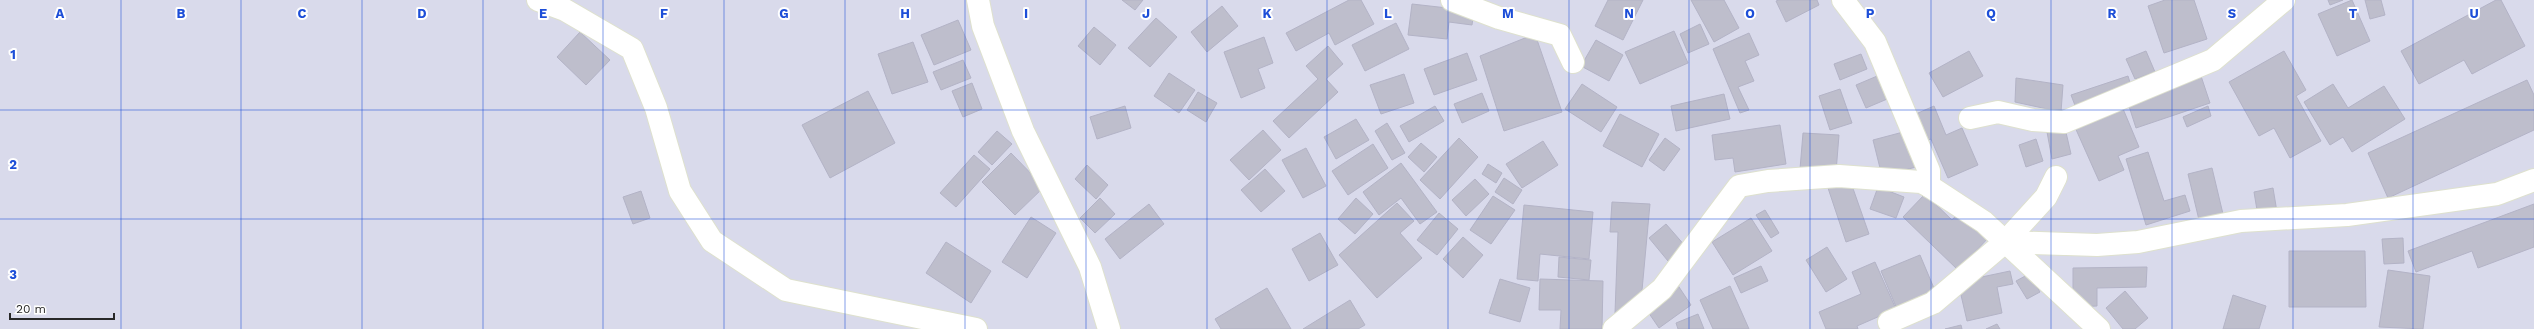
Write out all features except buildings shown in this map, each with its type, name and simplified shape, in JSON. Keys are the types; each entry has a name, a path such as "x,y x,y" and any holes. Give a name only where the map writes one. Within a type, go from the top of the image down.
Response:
{"street":[{"path":"538,0 565,10 632,49 656,108 680,191 712,241 786,290 976,329"},
{"path":"978,0 983,26 1023,131 1090,267 1109,329"},
{"path":"1452,0 1499,18 1560,35 1573,62"},
{"path":"1843,0 1875,42 1929,170 1929,186"},
{"path":"1970,118 1998,112 2033,120 2064,122 2213,60 2284,0"},
{"path":"1614,329 1662,289 1739,186 1768,181 1839,176 1921,182 1929,186 1984,222 2099,329"},
{"path":"1890,322 1933,303 2004,242 2046,197 2056,177"},
{"path":"2004,242 2097,246 2138,242 2241,221 2347,215 2497,194 2534,180"}]}
